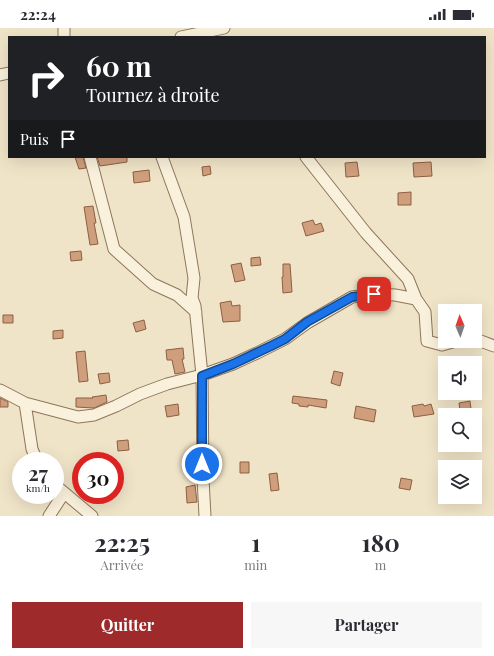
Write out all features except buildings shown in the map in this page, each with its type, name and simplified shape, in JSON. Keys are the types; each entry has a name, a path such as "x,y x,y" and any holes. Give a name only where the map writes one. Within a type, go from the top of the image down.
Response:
{"street":[{"path":"190,36 207,34 224,28"},
{"path":"90,158 114,249 153,284 177,295 196,312"},
{"path":"162,158 184,217 194,278 192,298 196,312 202,376 203,479 205,516"},
{"path":"307,158 366,233 408,279 416,300 425,312 427,341 438,344"},
{"path":"0,390 25,403 78,417 94,415 140,394 167,384 202,376 264,350 285,339 307,322 352,297 374,294 395,295 416,300"},
{"path":"482,342 494,346"},
{"path":"25,403 33,452"},
{"path":"64,492 92,516"},
{"path":"49,516 56,504"}],"route":[{"path":"202,464 202,376 233,364 285,339 307,322 352,297 374,294"}]}
